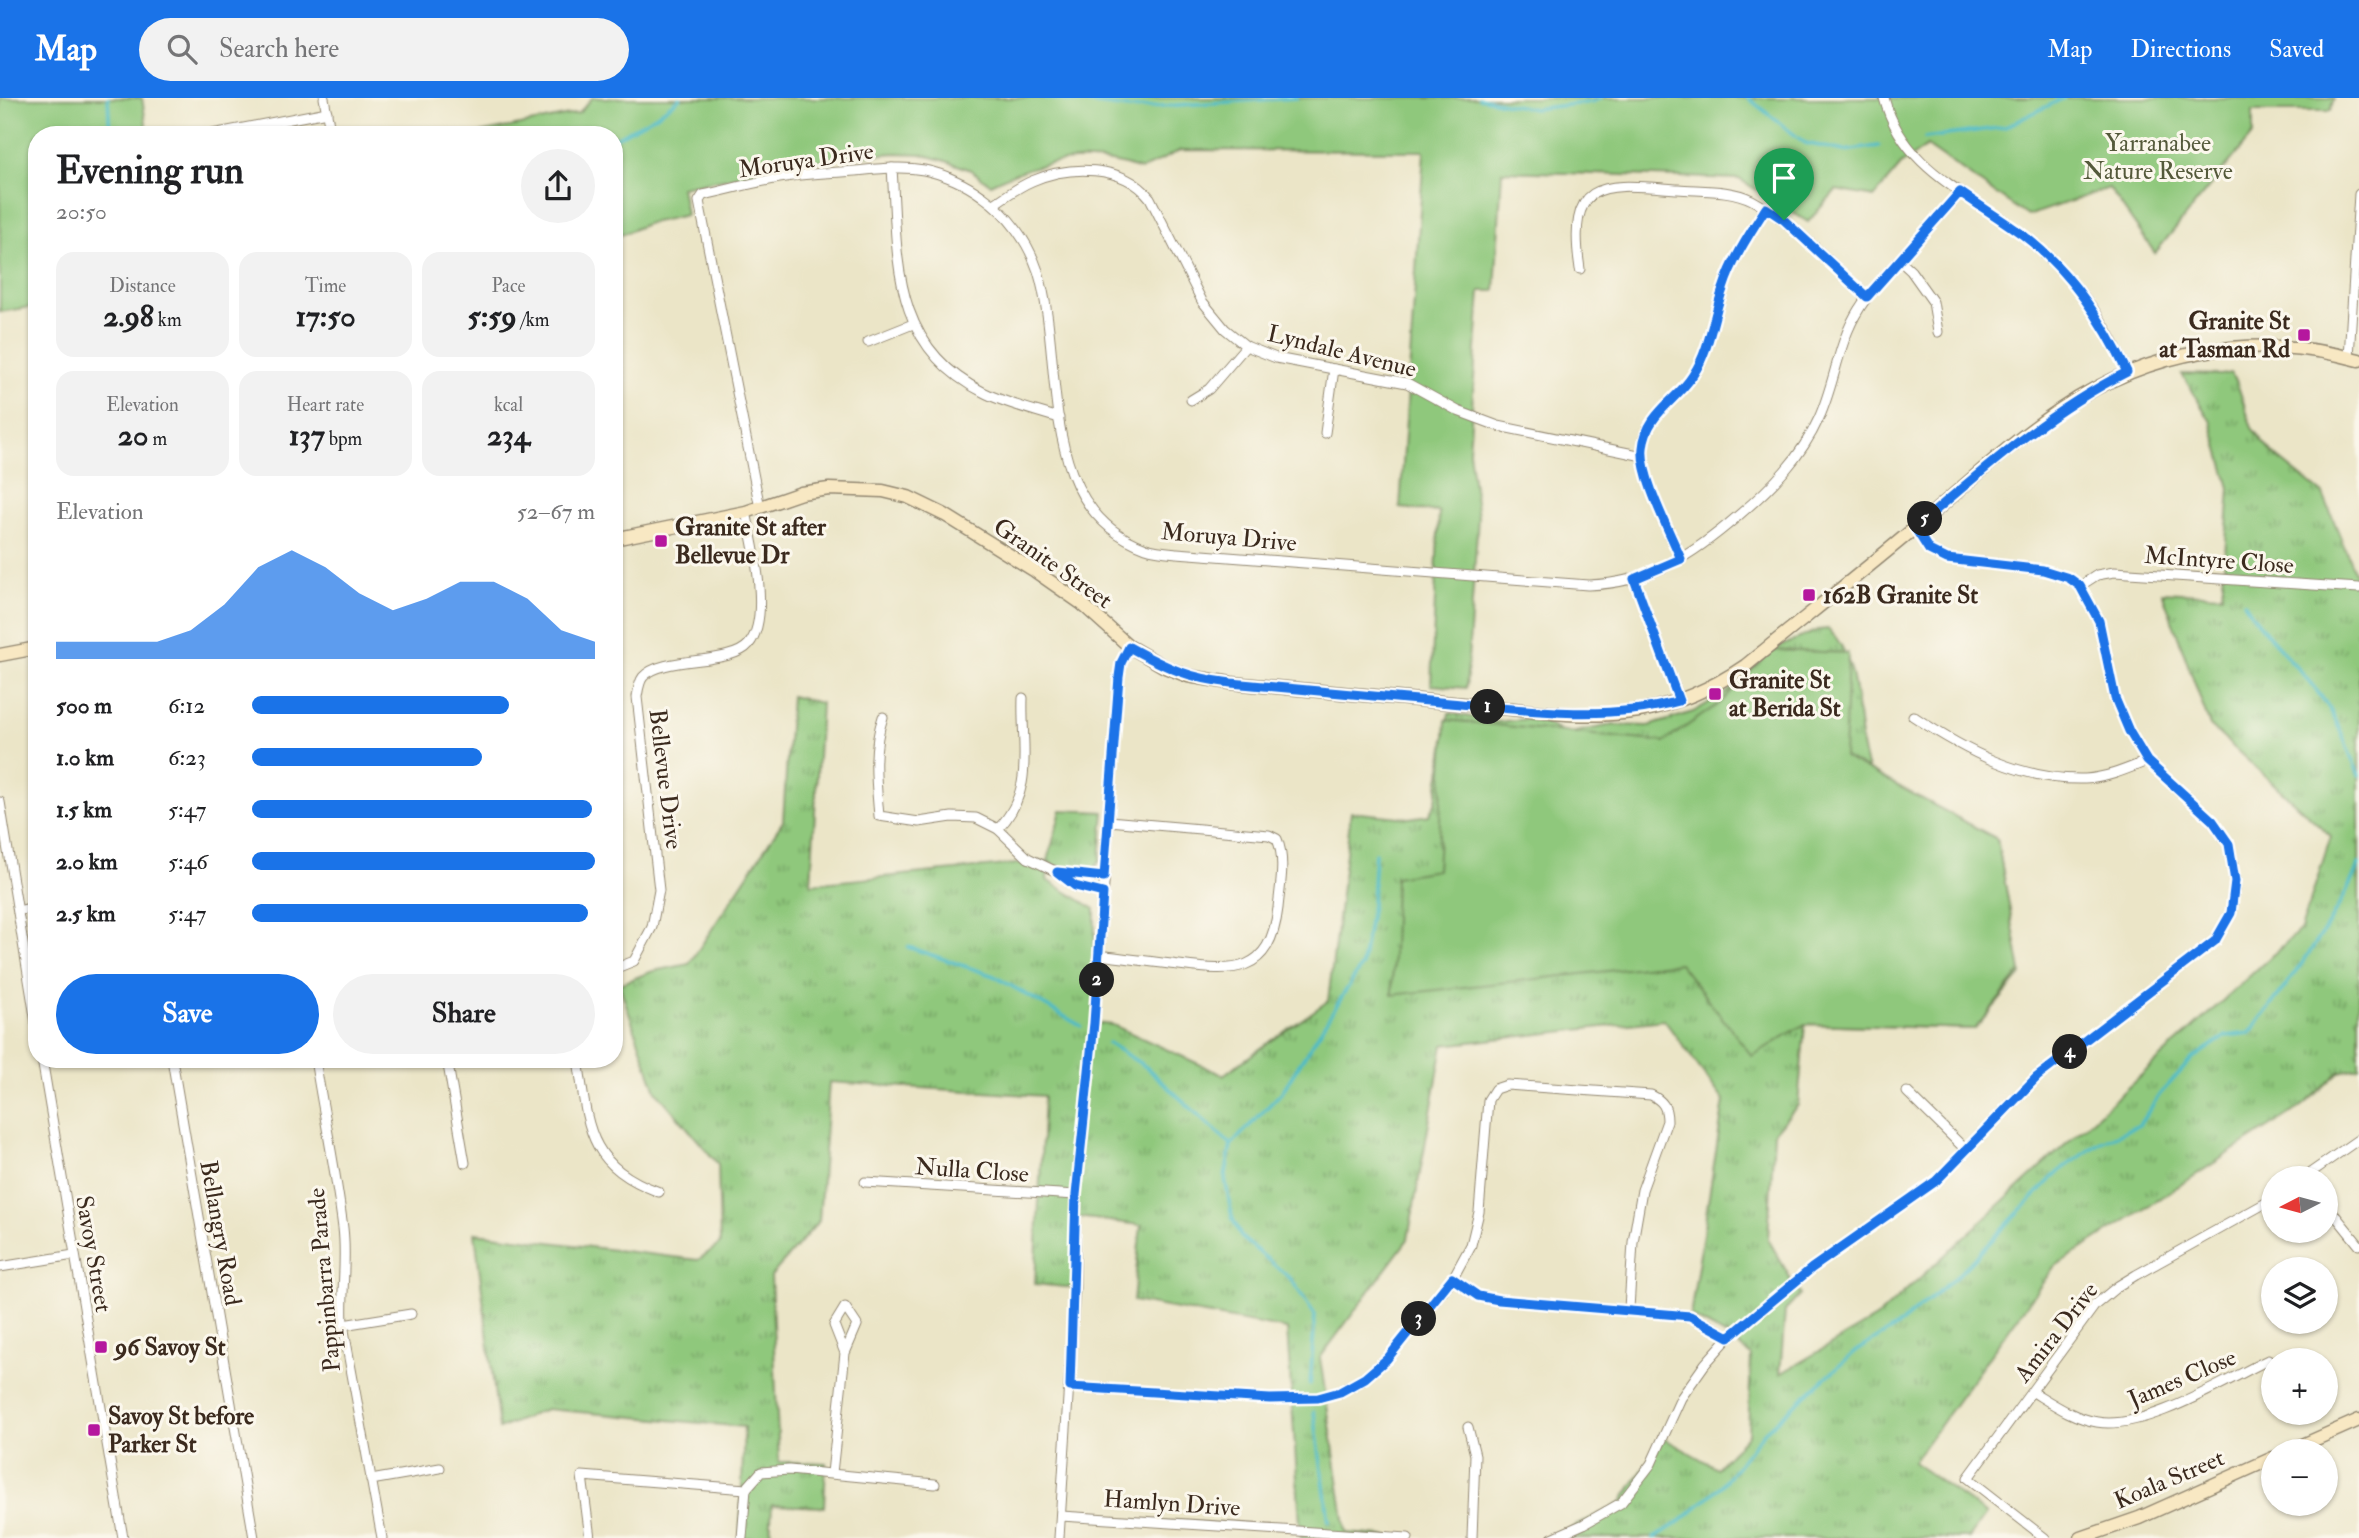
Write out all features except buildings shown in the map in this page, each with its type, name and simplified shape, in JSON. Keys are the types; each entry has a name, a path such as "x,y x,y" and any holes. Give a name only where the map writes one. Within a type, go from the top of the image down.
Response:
{"street":[{"path":"324,98 329,126"},
{"path":"1884,98 1893,124 1922,163 2025,237 2068,279 2109,334 2127,372"},
{"path":"254,126 327,112"},
{"path":"892,168 899,272 913,324 943,364 966,382 983,392 1059,418"},
{"name":"Moruya Drive","path":"760,508 699,201 703,195 787,177 892,168 924,170 949,178 976,191 994,205 1012,222 1037,270 1065,455 1075,481 1088,506 1103,522 1121,536 1147,548 1177,553 1607,585 1634,579 1681,559 1708,541 1755,501 1796,459 1826,402 1849,327 1867,297 1960,192"},
{"name":"Lyndale Avenue","path":"994,205 1031,181 1064,172 1115,174 1143,189 1150,198 1202,301 1225,329 1246,346 1276,358 1407,383 1458,411 1498,426 1643,456"},
{"path":"1580,269 1577,222 1581,210 1596,191 1622,185 1736,194 1748,198 1784,220 1867,297"},
{"path":"2354,359 2359,194"},
{"path":"1681,559 1652,487 1643,456 1645,436 1658,412 1692,378 1728,274 1766,208"},
{"path":"1899,260 1911,271 1933,302 1938,332"},
{"path":"868,342 913,324"},
{"path":"1191,400 1209,389 1246,346"},
{"name":"Granite Street","path":"623,537 730,516 801,493 829,489 883,491 908,497 945,515 1081,603 1129,647 1188,676 1245,684 1579,713 1636,711 1679,701 1712,687 1745,666 2031,430 2091,391 2127,372 2165,360 2238,347 2307,349 2354,359"},
{"path":"1325,433 1334,369"},
{"name":"Bellevue Drive","path":"623,965 634,961 652,927 659,890 637,697 641,679 653,670 735,653 750,643 757,626 759,587 746,512"},
{"path":"730,516 750,532"},
{"path":"1552,1538 1584,1524 1620,1503 1651,1464 1681,1398 1705,1364 1729,1337 1812,1268 1936,1181 2037,1077 2215,941 2231,913 2235,881 2229,844 2213,821 2147,761 2129,731 2115,698 2099,621 2080,586 2069,578 2043,570 1947,559 1929,550 1915,528"},
{"name":"McIntyre Close","path":"2080,586 2097,575 2114,572 2359,588"},
{"path":"1634,579 1679,701"},
{"path":"1059,1538 1070,1387 1076,1195 1094,1023 1119,677 1121,663 1129,647"},
{"path":"0,655 28,650"},
{"path":"998,829 1010,816 1021,791 1026,759 1023,698"},
{"path":"1913,716 1951,741 1989,759 2038,775 2085,779 2119,773 2147,761"},
{"path":"883,717 876,736 875,758 879,816 919,821 976,818 998,829 1028,858 1057,872 1075,886 1103,893"},
{"path":"0,802 28,973"},
{"path":"1098,955 1218,970 1245,965 1267,946 1275,932 1282,861 1277,839 1269,835 1108,821"},
{"path":"1057,872 1104,877"},
{"path":"18,911 28,908"},
{"name":"Savoy Street","path":"43,1068 123,1538"},
{"name":"Bellangry Road","path":"174,1068 254,1538"},
{"name":"Pappinbarra Parade","path":"316,1068 343,1229 343,1325 382,1538"},
{"path":"449,1068 465,1163"},
{"path":"579,1068 587,1116 604,1157 634,1182 659,1192"},
{"path":"1070,1387 1270,1399 1318,1398 1340,1392 1365,1378 1387,1359 1452,1278 1471,1245 1479,1212 1488,1100 1495,1089 1507,1085 1650,1095 1660,1099 1667,1109 1667,1121 1642,1190 1633,1242 1629,1310"},
{"path":"1907,1092 1966,1150"},
{"path":"2321,1166 2359,1139"},
{"name":"Nulla Close","path":"865,1182 1076,1195"},
{"name":"Amira Drive","path":"2045,1538 1968,1478 2033,1392 2079,1325 2107,1294 2261,1206"},
{"path":"2338,1219 2359,1245"},
{"path":"0,1267 74,1255"},
{"path":"1452,1278 1478,1296 1499,1300 1690,1316 1729,1337"},
{"path":"343,1325 411,1314"},
{"path":"832,1474 845,1353"},
{"name":"James Close","path":"2033,1392 2082,1419 2109,1424 2122,1423 2151,1417 2261,1364"},
{"path":"2316,1439 2359,1420"},
{"path":"1468,1427 1475,1455 1472,1538"},
{"name":"Koala Street","path":"2081,1538 2139,1518 2261,1463"},
{"path":"371,1480 440,1468"},
{"path":"742,1538 746,1489 761,1472 789,1470 935,1484"},
{"path":"590,1538 582,1476 746,1489"},
{"name":"Hamlyn Drive","path":"1061,1516 1408,1538"}],"green space":[{"path":"0,98 142,98 147,126 28,126 28,307 0,312"},
{"name":"Yarranabee Nature Reserve","path":"592,98 2334,98 2330,111 2253,111 2253,134 2155,253 2109,188 2028,216 1927,146 1902,164 1874,197 1836,190 1808,222 1739,179 1502,171 1495,291 1480,291 1469,451 1478,517 1466,688 1431,685 1439,512 1400,508 1424,151 1181,150 1141,170 1102,161 1065,161 1027,169 990,184 971,170 921,154 895,153 828,159 681,187 686,215 646,224 623,234 623,126 515,126 579,113"},
{"path":"2230,373 2236,380 2252,428 2273,454 2323,494 2359,583 2359,1068 2339,1072 2305,1104 2054,1267 1913,1462 1986,1514 1969,1538 1552,1538 1621,1503 1663,1438 1717,1468 1748,1435 1751,1356 1729,1337 1690,1316 1724,1101 1664,1020 1443,1045 1408,1239 1320,1358 1346,1533 1408,1538 1301,1538 1287,1329 1133,1301 1141,1225 1077,1217 1075,1288 1035,1284 1044,1096 829,1082 819,1221 771,1276 779,1462 826,1463 824,1507 772,1505 770,1538 740,1538 744,1427 546,1409 499,1429 475,1233 698,1260 720,1244 718,1164 656,1091 623,996 623,982 653,971 689,964 783,821 791,696 821,703 811,884 1048,861 1061,810 1104,812 1100,860 1093,871 1054,866 1049,861 1047,880 1095,909 1094,1023 1113,1025 1223,1075 1328,1001 1351,812 1409,818 1429,815 1436,801 1449,713 1496,722 1526,719 1545,723 1565,734 1612,725 1649,726 1693,712 1727,692 1772,650 1818,630 1828,629 1840,643 1848,659 1869,772 1997,839 2021,975 1975,1029 1805,1024 1798,1105 1774,1132 1768,1239 1800,1295 1785,1311 1780,1374 1876,1318 2301,929 2331,836 2210,726 2162,592 2222,595 2230,488 2211,422 2182,374"},
{"path":"1772,650 1848,653 1844,757 1997,839 2021,971 1975,1029 1805,1024 1752,1056 1679,963 1392,995 1395,877 1437,870 1446,720 1664,742 1721,702"}],"waterway":[{"path":"108,98 110,126"},
{"path":"623,134 680,98"},
{"path":"1046,98 1129,108 1297,98"},
{"path":"1479,98 1534,109 1592,102 1601,98"},
{"path":"1748,98 1805,143 1844,151 1879,146"},
{"path":"1925,138 2005,127 2064,98"},
{"path":"2244,602 2262,628 2325,702 2359,775"},
{"path":"1231,1145 1282,1092 1362,965 1372,904 1375,853"},
{"path":"1654,1538 1681,1521 1722,1485 1765,1431 1856,1351 1896,1327 1957,1276 2057,1173 2099,1143 2139,1125 2160,1094 2193,1058 2226,1036 2250,1033 2324,931 2359,864"},
{"path":"908,947 994,976 1081,1026"},
{"path":"1108,1043 1146,1067 1231,1145 1225,1178 1232,1217 1241,1237 1291,1279 1315,1315 1310,1385"},
{"path":"1314,1412 1329,1522"}],"place":[{"name":"Granite St at Tasman Rd","path":"2304,335"},
{"name":"Granite St after Bellevue Dr","path":"661,541"},
{"name":"162B Granite St","path":"1809,595"},
{"name":"Granite St at Berida St","path":"1715,694"},
{"name":"96 Savoy St","path":"101,1347"},
{"name":"Savoy St before Parker St","path":"94,1430"}],"route":[{"path":"1960,192 2025,237 2044,255 2068,279 2109,334 2127,372 2061,409 2031,430 1915,528 1929,550 1947,559 2043,570 2069,578 2080,586 2099,621 2115,698 2129,731 2147,761 2213,821 2229,844 2235,881 2231,913 2215,941 2037,1077 1936,1181 1812,1268 1729,1337 1690,1316 1499,1300 1478,1296 1452,1278 1387,1359 1365,1378 1340,1392 1318,1398 1270,1399 1070,1387 1076,1195 1094,1023 1103,893 1075,886 1057,872 1104,877 1119,677 1121,663 1129,647 1188,676 1231,683 1592,714 1636,711 1679,701 1634,579 1681,559 1648,477 1643,456 1645,436 1658,412 1692,378 1703,355 1728,274 1753,228 1766,208 1784,220 1867,297 1960,192"}]}
